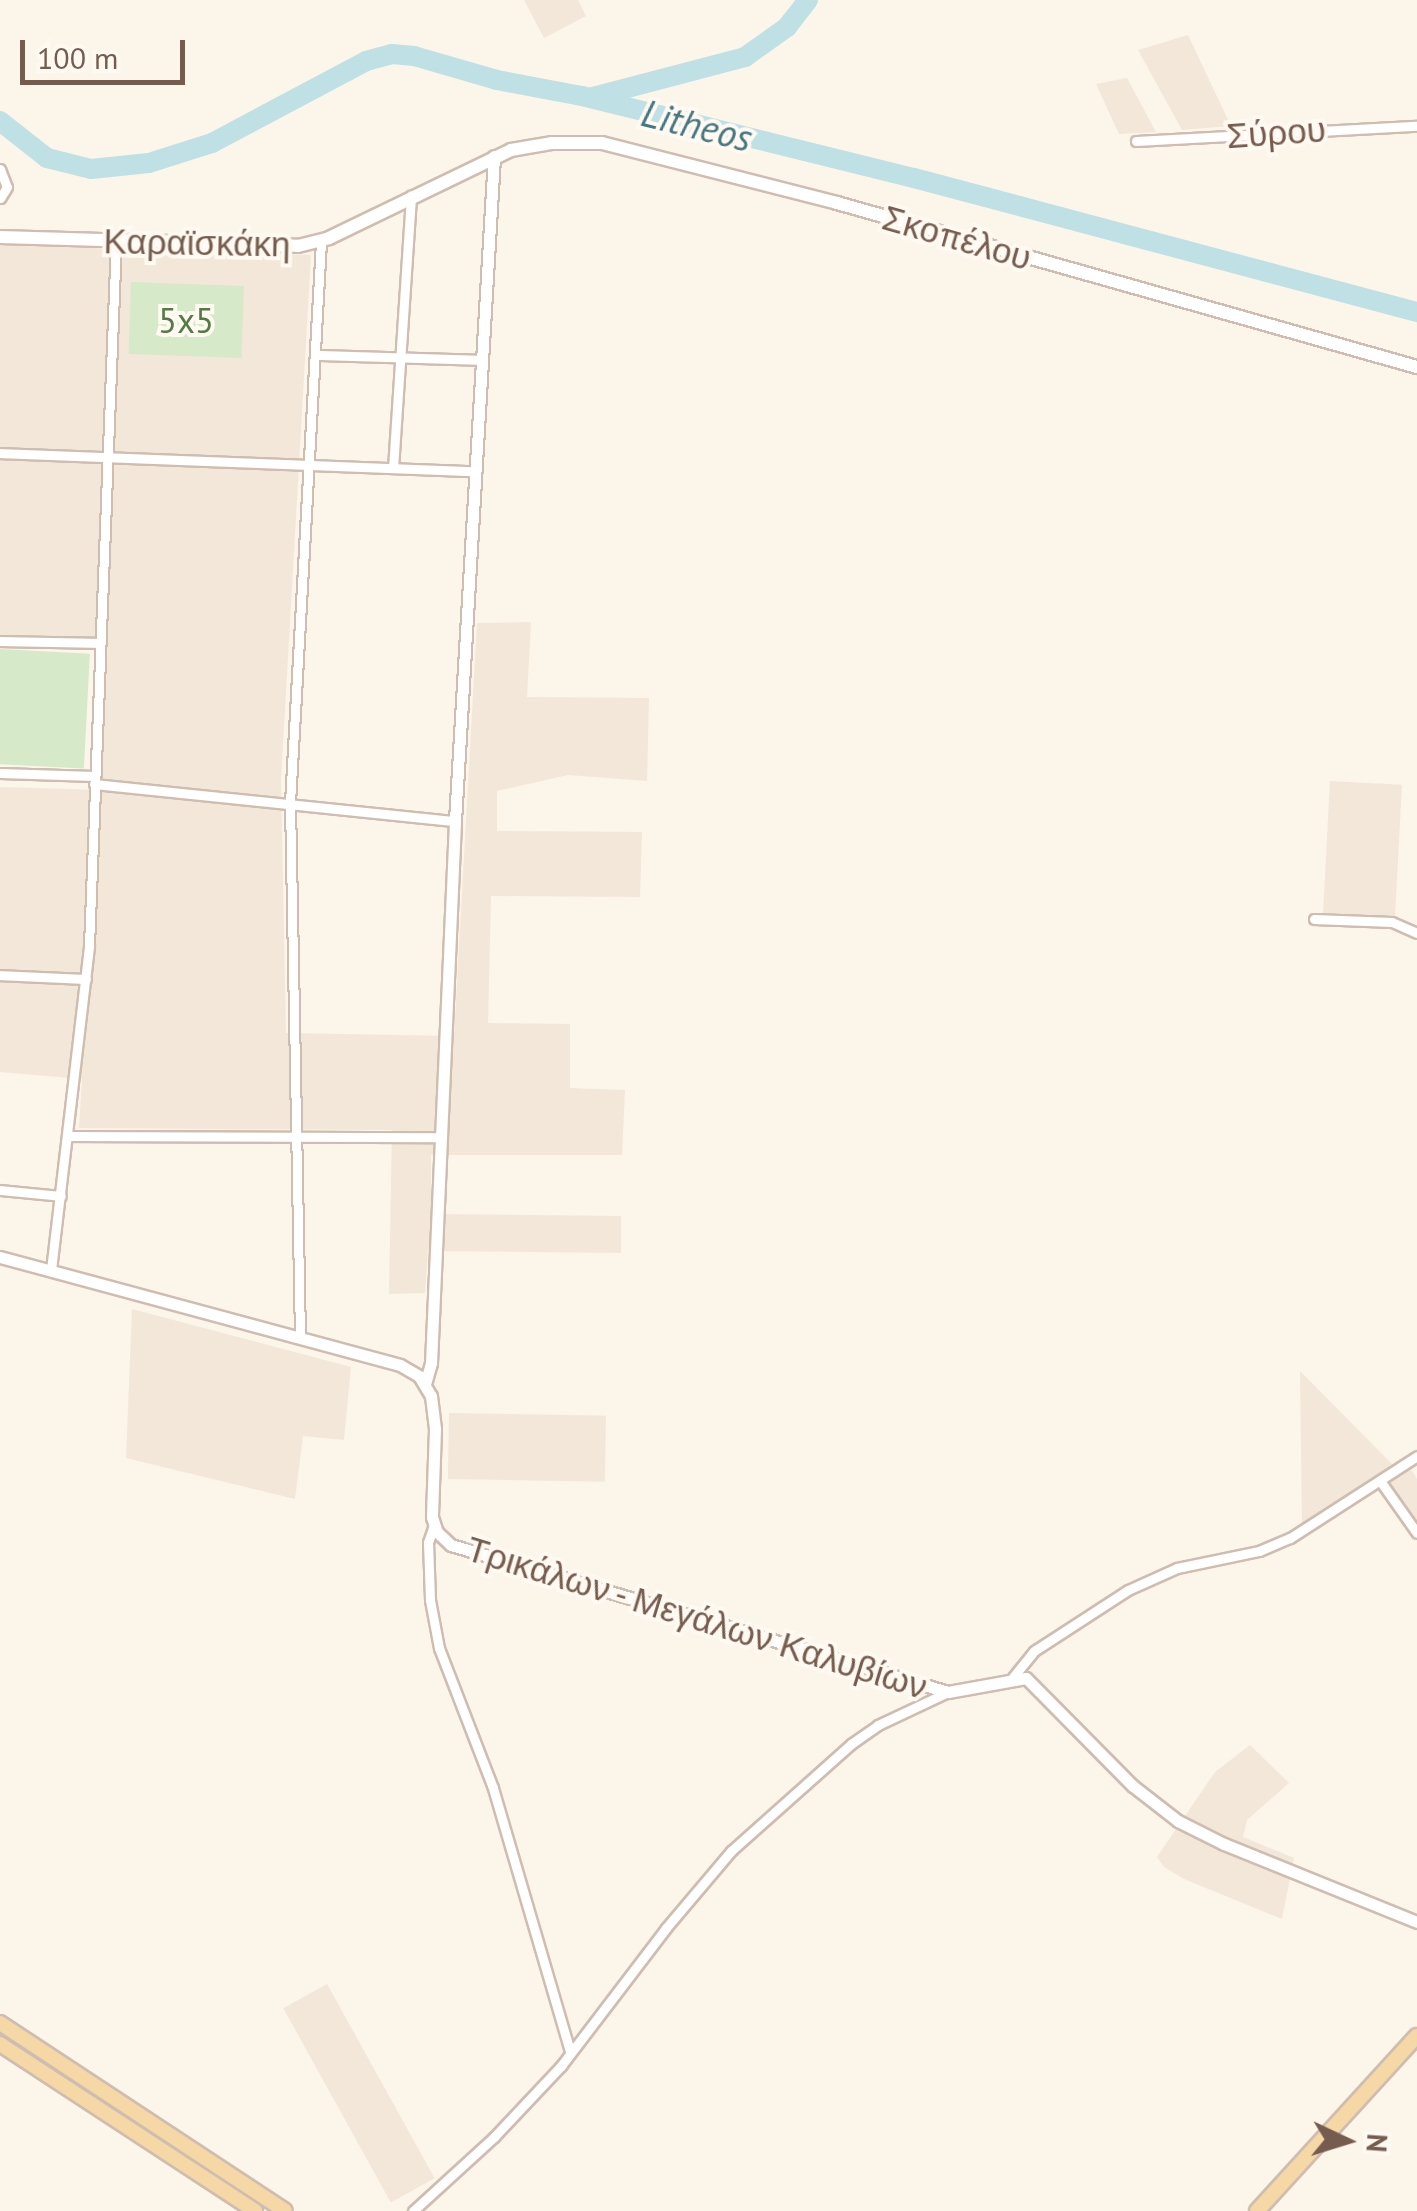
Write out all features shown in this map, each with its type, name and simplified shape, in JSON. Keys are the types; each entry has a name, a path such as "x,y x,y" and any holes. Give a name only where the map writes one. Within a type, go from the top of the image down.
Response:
{"main road":[{"name":"Σκοπέλου","path":"494,156 552,143 634,148 1417,367"},
{"name":"Καραϊσκάκη","path":"0,237 268,246 320,241 494,156"},
{"path":"0,2024 285,2211"},
{"path":"1257,2211 1417,2036"},
{"path":"0,2044 254,2211"}],"street":[{"name":"Σύρου","path":"1136,141 1417,126"},
{"path":"0,1256 400,1365 424,1384 431,1362 455,821 494,156"},
{"path":"0,169 7,186 0,198"},
{"path":"393,468 411,196"},
{"path":"51,1270 86,979 116,241"},
{"path":"300,1338 290,803 320,241"},
{"path":"316,355 481,360"},
{"path":"0,453 475,471"},
{"path":"0,641 100,643"},
{"path":"0,774 94,780 455,821"},
{"path":"1314,919 1392,922 1417,934"},
{"path":"0,976 86,979"},
{"path":"68,1136 440,1137"},
{"path":"0,1190 61,1196"},
{"name":"Τρικάλων - Μεγάλων Καλυβίων","path":"424,1384 434,1413 434,1525 444,1540 464,1550 734,1626 948,1692 972,1691 1013,1676"},
{"path":"1417,1456 1290,1538 1259,1551 1177,1568 1128,1590 1034,1651 1013,1676 1038,1686 1140,1792 1184,1825 1417,1922"},
{"path":"1381,1482 1417,1533"},
{"path":"434,1525 428,1559 436,1636 492,1788 570,2052"},
{"path":"413,2211 530,2102 731,1851 851,1744 878,1725 948,1692"}],"shaded area":[{"path":"524,0 578,0 586,16 544,38"},
{"path":"1188,35 1231,126 1182,130 1138,50"},
{"path":"1127,78 1156,132 1119,134 1096,84"},
{"path":"0,245 311,255 281,780 286,1033 454,1036 477,623 531,622 527,697 649,698 647,781 568,775 497,791 497,831 642,832 640,897 491,896 488,1023 570,1024 570,1088 625,1090 622,1155 431,1155 431,1214 621,1216 621,1253 428,1251 425,1293 389,1294 392,1130 79,1128 82,1079 0,1072 0,787 101,790 108,639 0,636"},
{"path":"1330,781 1402,785 1395,918 1323,914"},
{"path":"132,1309 351,1367 344,1440 303,1436 295,1499 126,1458"},
{"path":"1300,1371 1392,1464 1412,1471 1417,1479 1417,1526 1390,1485 1376,1476 1302,1525"},
{"path":"449,1413 606,1416 605,1482 448,1479"},
{"path":"1250,1745 1289,1783 1247,1820 1243,1837 1294,1858 1282,1919 1184,1879 1164,1867 1157,1857 1215,1772"},
{"path":"327,1984 435,2178 391,2202 283,2008"}],"green space":[{"name":"5x5","path":"131,282 244,286 241,358 128,354"},
{"path":"0,649 90,654 84,769 0,764"}],"waterway":[{"path":"593,97 745,57 787,27 808,0"},
{"name":"Litheos","path":"0,121 47,158 91,169 149,163 212,143 366,61 392,54 414,56 497,80 582,96 914,178 1417,312"}]}
